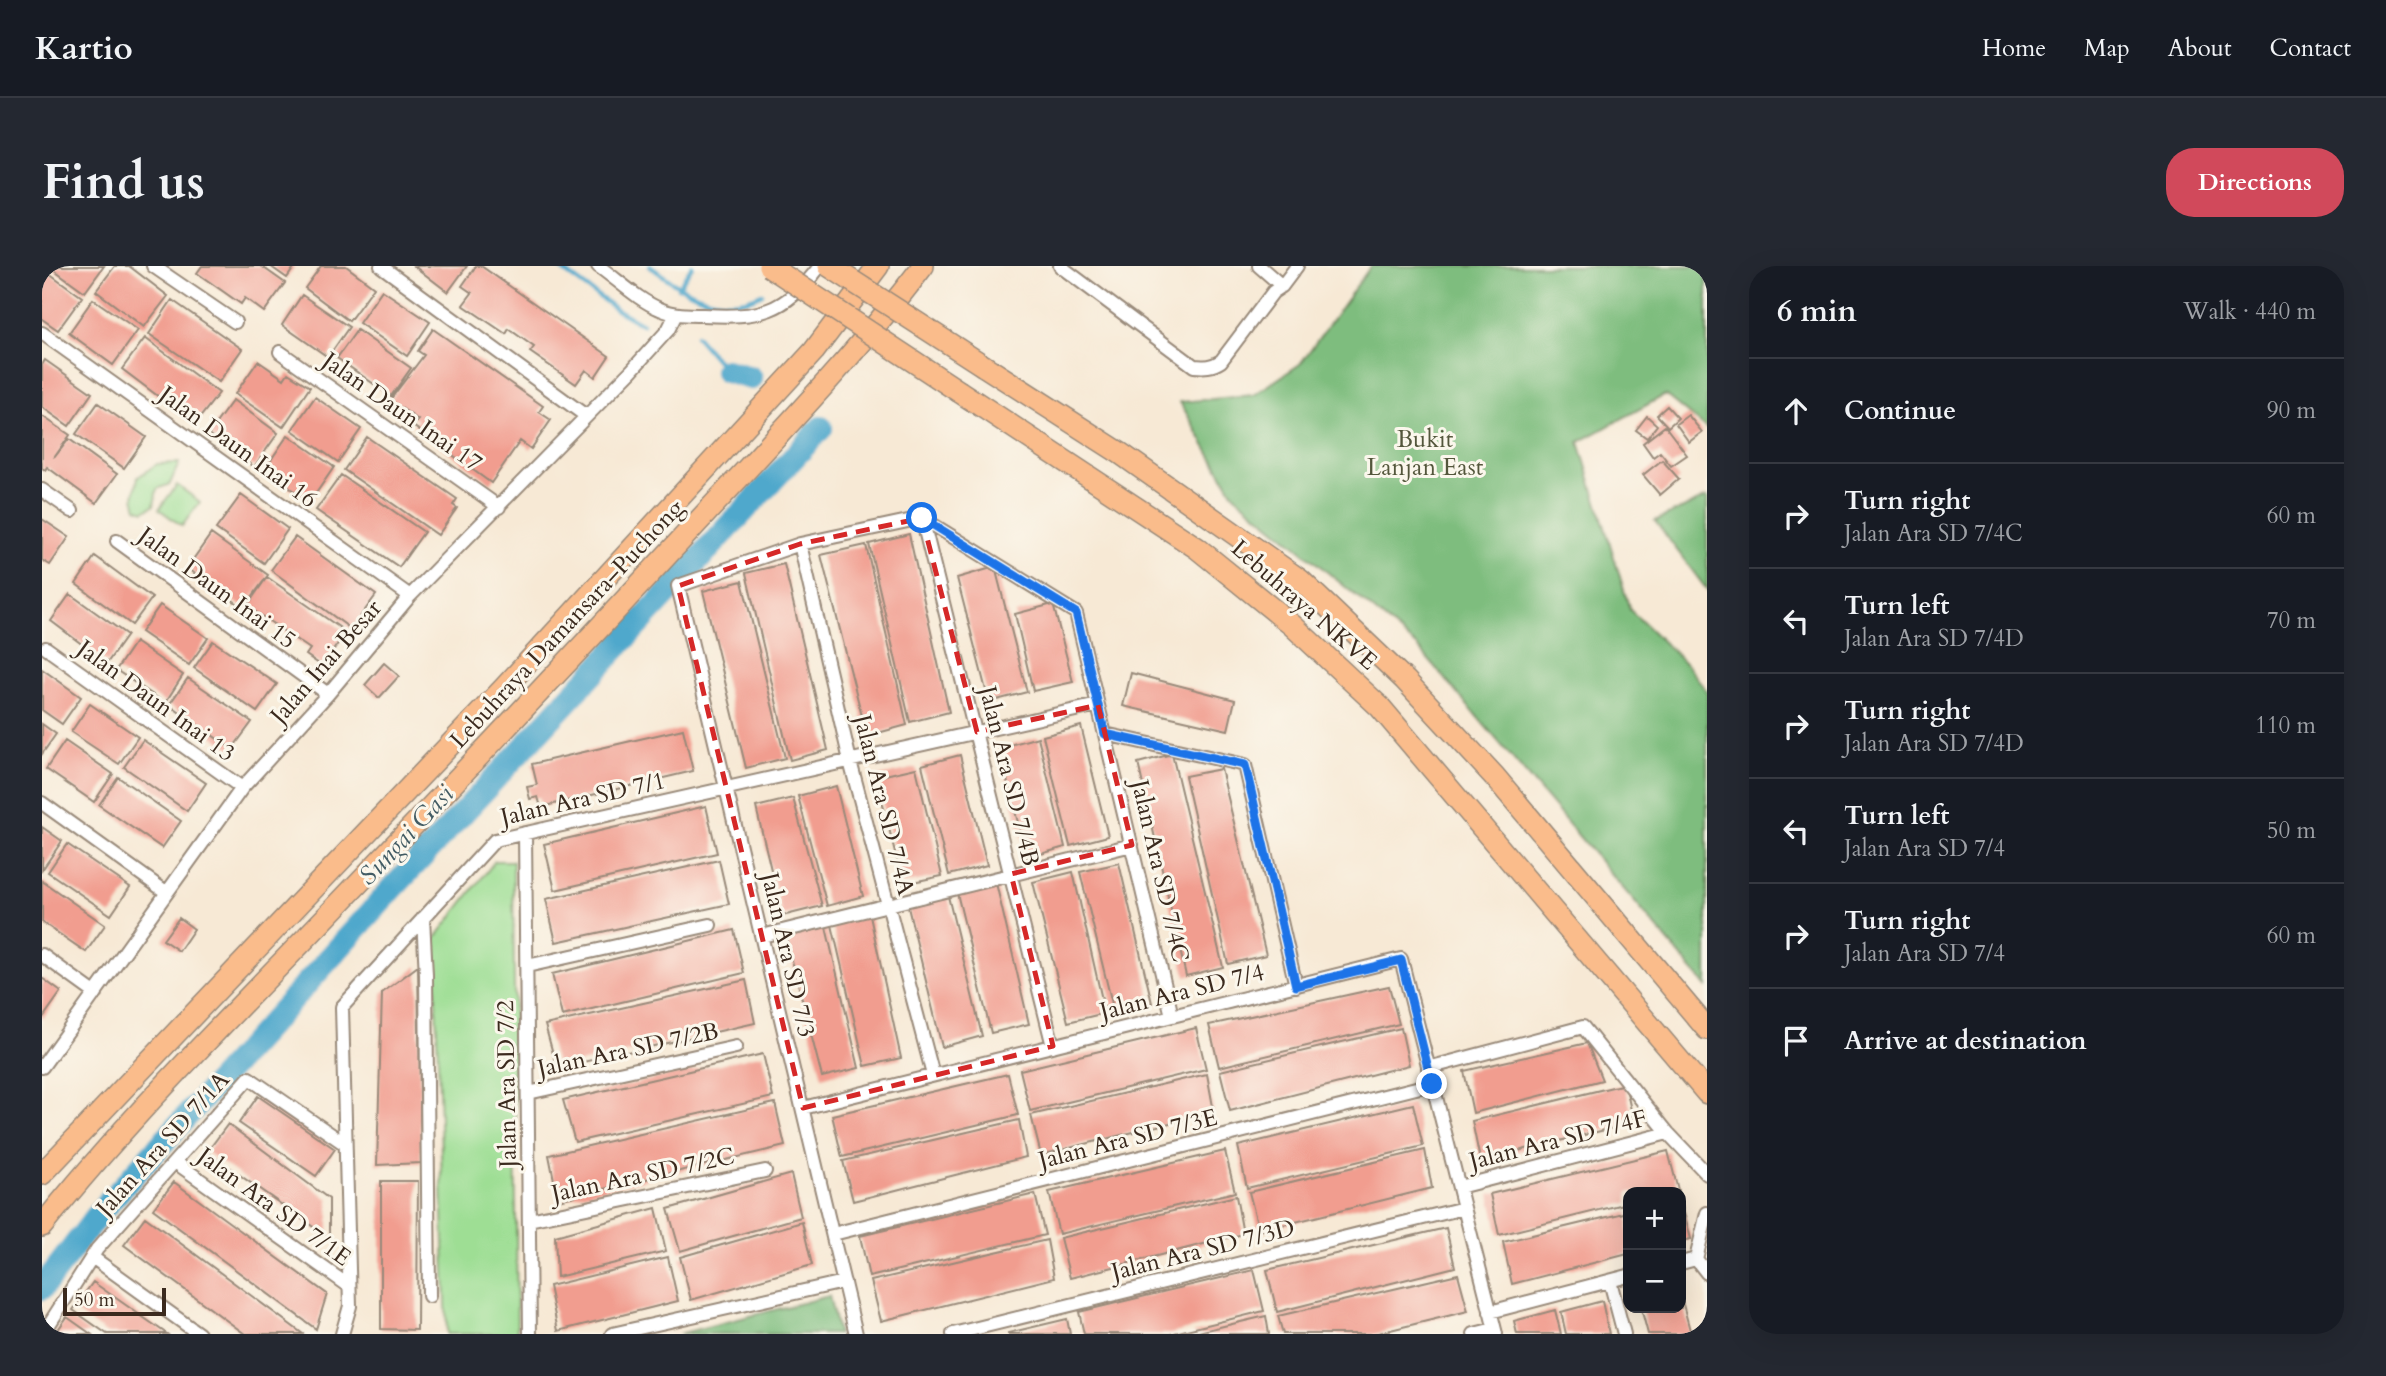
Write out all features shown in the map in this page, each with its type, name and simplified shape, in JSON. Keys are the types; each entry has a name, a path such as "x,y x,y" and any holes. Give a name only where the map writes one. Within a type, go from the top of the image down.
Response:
{"highway":[{"name":"Lebuhraya NKVE","path":"769,266 1197,548 1292,625 1380,707 1707,1093"},
{"name":"Lebuhraya NKVE","path":"829,266 1120,453 1300,580 1405,680 1495,777 1707,1029"},
{"name":"Lebuhraya Damansara–Puchong","path":"42,1174 514,677 814,351 878,266"},
{"name":"Lebuhraya Damansara–Puchong","path":"42,1226 87,1169 151,1100 528,705 839,369 890,310 923,266"}],"street":[{"path":"153,266 235,322"},
{"path":"381,266 586,416"},
{"path":"598,266 663,310 676,314 728,317 757,315 784,303 820,266"},
{"path":"1060,266 1194,366 1213,366 1221,361 1273,292 1282,286 1297,266"},
{"path":"1259,266 1282,286"},
{"name":"Jalan Inai Besar","path":"42,1067 242,788 328,694 410,596 668,330 676,314"},
{"name":"Jalan Daun Inai 16","path":"42,332 410,596"},
{"name":"Jalan Daun Inai 17","path":"280,352 499,507"},
{"path":"42,489 72,512"},
{"path":"800,544 922,518"},
{"name":"Jalan Ara SD 7/4C","path":"922,518 1076,613 1172,1016"},
{"name":"Jalan Ara SD 7/4B","path":"922,518 1053,1046"},
{"name":"Jalan Daun Inai 15","path":"117,541 328,694"},
{"name":"Jalan Ara SD 7/3","path":"800,544 678,586 856,1334"},
{"name":"Jalan Ara SD 7/4A","path":"800,544 850,761 933,1075"},
{"name":"Jalan Daun Inai 13","path":"46,648 242,788"},
{"name":"Jalan Ara SD 7/1","path":"341,1334 350,1306 342,1007 495,840 1098,705"},
{"path":"1105,734 1245,765 1296,986"},
{"path":"42,803 166,892"},
{"name":"Jalan Ara SD 7/2","path":"526,834 530,1334"},
{"path":"762,936 1132,845"},
{"path":"424,918 429,1296"},
{"path":"527,966 710,925"},
{"path":"42,955 96,994"},
{"name":"Jalan Ara SD 7/4","path":"803,1108 1401,960 1495,1332"},
{"path":"1428,1068 1583,1027 1668,1133 1707,1174"},
{"name":"Jalan Ara SD 7/2B","path":"528,1093 736,1047"},
{"name":"Jalan Ara SD 7/1A","path":"43,1334 92,1257 249,1079 345,1144"},
{"name":"Jalan Ara SD 7/3E","path":"833,1234 1432,1084"},
{"name":"Jalan Ara SD 7/4F","path":"1459,1187 1668,1133"},
{"name":"Jalan Ara SD 7/1E","path":"175,1162 349,1286"},
{"name":"Jalan Ara SD 7/2C","path":"529,1220 765,1171"},
{"name":"Jalan Ara SD 7/3D","path":"953,1334 1464,1208"},
{"path":"1696,1259 1707,1213"},
{"path":"92,1257 200,1334"},
{"path":"1686,1262 1696,1259"},
{"path":"1696,1259 1707,1273"},
{"path":"1490,1312 1623,1277"},
{"path":"1610,1281 1624,1334"},
{"path":"612,1334 844,1282"},
{"path":"1474,1334 1495,1332"}],"highlighted area":[{"path":"922,518 977,732 1098,705 1132,845 1011,874 1053,1046 803,1108 678,586 800,544"}],"green space":[{"name":"Bukit Lanjan East","path":"1371,266 1707,266 1707,429 1665,395 1579,442 1630,610 1687,665 1707,691 1707,987 1418,647 1234,495 1180,402 1254,395 1300,364"},
{"path":"179,463 170,484 157,489 154,505 144,511 137,508 134,497 138,477 157,464"},
{"path":"177,485 200,502 182,526 159,509"},
{"path":"1707,497 1707,590 1655,521"},
{"path":"495,861 513,861 517,1334 447,1334 434,940"},
{"path":"829,1296 838,1334 679,1334"}],"building":[{"path":"49,266 104,266 85,292"},
{"path":"115,266 129,266 168,296 144,327 96,291"},
{"path":"202,266 261,266 285,283 264,312 245,298 241,304 197,273"},
{"path":"270,266 295,266 287,278"},
{"path":"321,266 346,266 374,287 349,321 305,288"},
{"path":"414,266 467,266 448,292"},
{"path":"476,266 481,266 609,356 595,377 586,370 576,384 530,352 534,347 509,329 506,334 463,305 472,293 462,286"},
{"path":"42,268 82,297 58,330 42,319"},
{"path":"382,290 430,322 407,356 359,323"},
{"path":"302,295 349,327 328,357 282,325"},
{"path":"93,299 138,330 113,365 69,333"},
{"path":"172,300 242,349 219,382 149,334"},
{"path":"433,329 543,406 539,412 551,420 531,449 520,441 491,483 413,426 418,420 390,400 424,355 418,351"},
{"path":"357,330 411,368 391,396 337,358"},
{"path":"145,338 219,393 195,424 122,369"},
{"path":"45,360 92,393 69,426 42,407 42,365"},
{"path":"258,361 284,379 288,373 310,387 283,427 235,394"},
{"path":"315,397 361,429 338,462 292,430"},
{"path":"233,400 278,433 254,467 208,434"},
{"path":"98,403 146,437 124,468 76,434"},
{"path":"1667,406 1678,418 1668,427 1657,415"},
{"path":"1688,415 1702,432 1689,442 1676,424"},
{"path":"42,416 70,435 54,458 69,439 117,474 96,503 47,467 45,470 42,468"},
{"path":"1647,416 1657,425 1647,438 1636,430"},
{"path":"1665,426 1687,455 1671,466 1660,452 1653,457 1643,443"},
{"path":"288,435 334,467 310,502 264,470"},
{"path":"367,437 457,499 453,505 457,508 438,535 344,470"},
{"path":"1662,460 1679,479 1660,495 1643,475"},
{"path":"341,475 424,532 399,567 316,510"},
{"path":"241,495 288,529 264,563 216,529"},
{"path":"42,519 69,537 50,565 42,560"},
{"path":"211,534 268,575 244,608 187,568"},
{"path":"909,534 949,712 910,722 869,544"},
{"path":"295,537 376,595 351,629 271,570"},
{"path":"866,545 907,725 867,736 821,555"},
{"path":"95,556 152,598 132,625 76,584"},
{"path":"784,564 828,750 790,760 746,573"},
{"path":"995,567 1027,692 989,702 957,578"},
{"path":"267,577 346,632 322,666 306,655 310,649 247,606"},
{"path":"742,581 785,758 746,768 703,591"},
{"path":"70,594 127,635 107,663 51,621"},
{"path":"1053,604 1073,682 1033,691 1015,614"},
{"path":"160,605 208,638 189,665 141,632"},
{"path":"213,641 277,684 257,712 194,668"},
{"path":"135,642 183,675 165,703 116,670"},
{"path":"384,663 399,676 379,698 365,685"},
{"path":"42,669 81,697 62,724 42,710"},
{"path":"1131,673 1235,700 1228,730 1123,706"},
{"path":"188,678 252,722 232,749 169,705"},
{"path":"90,704 138,737 119,764 71,732"},
{"path":"42,724 56,734 42,754"},
{"path":"1081,726 1108,836 1070,846 1043,736"},
{"path":"683,729 693,771 541,807 538,797 530,799 527,787 537,785 532,764"},
{"path":"1038,737 1065,847 1027,858 999,748"},
{"path":"143,740 206,783 187,811 124,767"},
{"path":"65,741 113,774 94,802 46,769"},
{"path":"1172,754 1223,967 1186,976 1138,763"},
{"path":"960,755 987,865 949,875 922,765"},
{"path":"916,768 942,876 903,884 876,777"},
{"path":"1221,769 1266,955 1228,964 1185,776"},
{"path":"118,777 181,821 162,848 99,805"},
{"path":"836,786 863,896 827,906 798,796"},
{"path":"793,798 822,906 782,916 756,807"},
{"path":"706,806 717,853 555,890 544,844"},
{"path":"42,827 62,841 42,870"},
{"path":"67,844 130,887 111,915 48,872"},
{"path":"719,860 729,904 556,942 546,899"},
{"path":"1119,863 1152,1003 1114,1012 1080,872"},
{"path":"1073,872 1105,1013 1068,1022 1033,882"},
{"path":"42,881 105,925 86,952 42,922"},
{"path":"996,883 1029,1024 991,1033 957,893"},
{"path":"948,896 982,1036 942,1047 908,907"},
{"path":"870,916 901,1058 865,1066 832,925"},
{"path":"179,918 194,929 179,951 163,940"},
{"path":"826,927 859,1068 822,1077 786,937"},
{"path":"734,930 744,973 562,1016 552,974"},
{"path":"418,966 421,1163 377,1165 382,993"},
{"path":"42,978 61,992 42,1019"},
{"path":"746,980 755,1023 557,1068 545,1025"},
{"path":"1389,986 1399,1024 1219,1067 1209,1025"},
{"path":"1196,1028 1206,1069 1030,1111 1020,1070"},
{"path":"1401,1028 1409,1065 1230,1111 1220,1071"},
{"path":"1587,1043 1602,1080 1473,1113 1464,1071"},
{"path":"763,1054 773,1097 575,1142 563,1100"},
{"path":"1008,1074 1018,1115 842,1157 832,1115"},
{"path":"1207,1074 1214,1112 1041,1155 1031,1115"},
{"path":"1625,1084 1634,1123 1480,1160 1472,1121"},
{"path":"258,1096 335,1149 316,1176 239,1123"},
{"path":"775,1103 785,1146 558,1200 549,1155"},
{"path":"1413,1104 1423,1146 1247,1188 1238,1146"},
{"path":"1019,1120 1026,1157 853,1201 843,1161"},
{"path":"228,1124 329,1199 329,1238 207,1152"},
{"path":"1425,1150 1432,1188 1259,1231 1249,1192"},
{"path":"1225,1151 1235,1192 1059,1234 1049,1192"},
{"path":"1668,1151 1677,1187 1623,1187 1623,1204 1499,1235 1490,1194"},
{"path":"791,1174 801,1217 680,1251 668,1209"},
{"path":"381,1181 418,1181 417,1330 381,1329"},
{"path":"174,1182 327,1294 316,1329 153,1209"},
{"path":"1035,1194 1045,1235 869,1277 860,1236"},
{"path":"1236,1196 1243,1234 1070,1278 1060,1238"},
{"path":"656,1208 666,1251 557,1277 555,1236"},
{"path":"1623,1213 1623,1255 1512,1284 1503,1242"},
{"path":"145,1217 303,1334 245,1334 124,1245"},
{"path":"1686,1220 1691,1239 1686,1240"},
{"path":"802,1222 812,1265 691,1300 680,1257"},
{"path":"1446,1228 1455,1267 1277,1312 1267,1270"},
{"path":"1047,1240 1054,1278 881,1321 871,1281"},
{"path":"668,1257 678,1301 558,1331 549,1286"},
{"path":"1254,1270 1264,1311 1170,1334 1084,1334 1079,1312"},
{"path":"1458,1274 1468,1311 1374,1334 1283,1334 1278,1316"},
{"path":"93,1282 167,1334 107,1334 73,1310"},
{"path":"1602,1301 1609,1334 1566,1334 1561,1312"},
{"path":"1555,1310 1561,1334 1517,1334 1514,1321"},
{"path":"1642,1313 1685,1313 1691,1334 1648,1334"},
{"path":"1266,1316 1269,1334 1194,1334 1194,1333"},
{"path":"67,1317 91,1334 55,1334"},
{"path":"1067,1319 1070,1334 1008,1334 1008,1333"}],"waterway":[{"name":"Sungai Gasi","path":"557,266 617,310 642,324"},
{"path":"650,266 675,284 717,301 747,300 762,294"},
{"path":"678,288 692,266"},
{"name":"Sungai Gasi","path":"696,336 726,371"},
{"name":"Sungai Gasi","path":"726,371 751,378"},
{"name":"Sungai Gasi","path":"42,1288 101,1211 393,888 821,428"}],"route":[{"path":"922,518 1076,613 1105,734 1245,765 1296,986 1401,960 1432,1084"}]}
